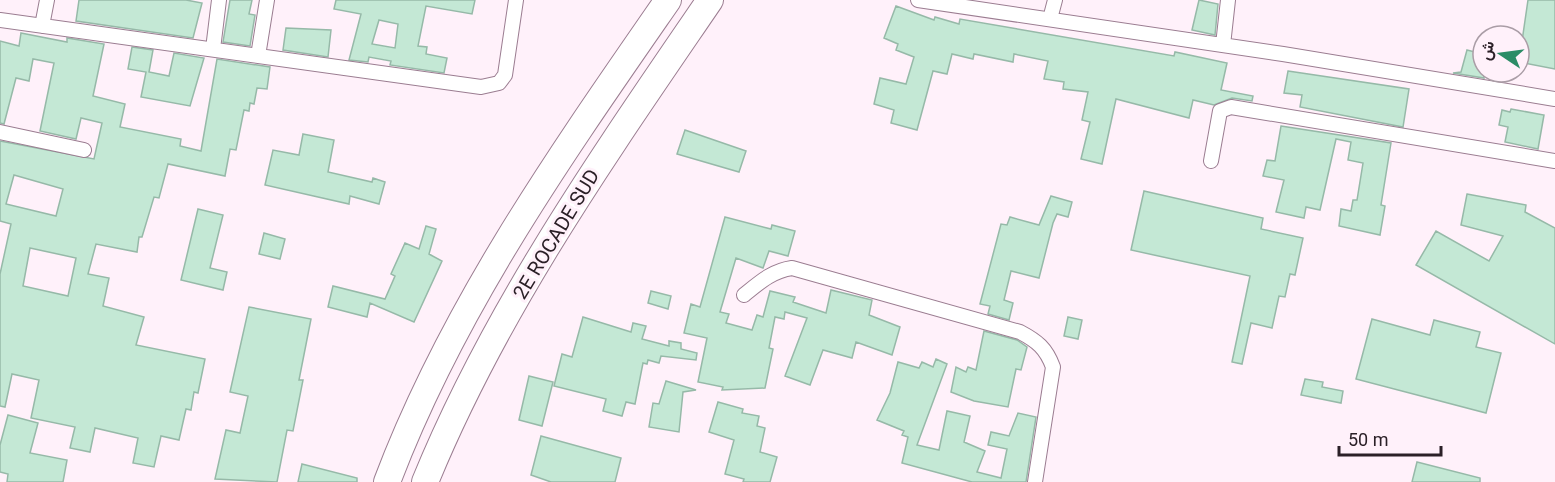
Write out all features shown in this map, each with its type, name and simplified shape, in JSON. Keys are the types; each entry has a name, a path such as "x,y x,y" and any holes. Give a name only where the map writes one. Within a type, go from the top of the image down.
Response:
{"highway":[{"name":"2E ROCADE SUD","path":"387,482 411,421 442,357 505,246 587,117 668,0"},
{"name":"2E ROCADE SUD","path":"425,482 450,422 504,319 563,219 710,0"}],"street":[{"path":"42,26 47,0"},
{"path":"213,49 219,0"},
{"path":"258,56 267,0"},
{"path":"0,20 481,87 499,83 505,75 516,0"},
{"path":"918,0 978,4 1050,20 1223,45 1555,99"},
{"path":"1050,20 1054,0"},
{"path":"1223,45 1228,0"},
{"path":"1211,162 1220,111 1231,107 1555,160"},
{"path":"0,132 84,150"},
{"path":"744,295 778,270 792,268 1020,332 1035,340 1047,351 1053,367 1035,482"}],"building":[{"path":"79,0 186,0 202,3 193,38 76,21"},
{"path":"230,0 252,0 249,14 255,15 250,46 223,42"},
{"path":"336,0 475,0 472,14 426,6 418,46 427,47 426,54 447,58 444,73 390,65 391,61 369,57 368,62 349,60 361,14 334,9","holes":["379,20 398,24 395,48 372,44"]},
{"path":"1199,0 1218,4 1215,35 1192,30"},
{"path":"1528,0 1555,0 1555,69 1531,64 1531,24 1525,24"},
{"path":"896,6 934,20 935,17 959,24 960,19 1174,56 1175,52 1227,63 1221,90 1253,96 1252,101 1232,98 1214,105 1193,100 1189,118 1116,99 1102,164 1081,159 1090,122 1082,120 1088,92 1063,89 1064,82 1044,79 1048,61 1014,54 1013,62 974,54 973,59 952,54 947,74 933,71 917,130 891,123 894,110 874,104 880,78 906,84 914,57 896,50 898,44 884,38"},
{"path":"286,28 331,30 328,57 283,50"},
{"path":"21,33 67,42 67,38 104,44 93,96 125,104 120,127 181,139 180,146 201,151 217,59 270,67 267,89 257,88 254,104 250,103 249,111 244,110 236,150 230,149 225,176 168,164 159,198 154,197 142,237 139,237 137,252 96,244 88,274 109,278 103,306 144,317 136,345 205,359 198,393 194,392 191,410 186,409 179,440 161,436 154,467 133,463 138,438 95,428 90,452 70,448 75,427 31,418 39,380 12,374 5,407 0,406 0,274 11,224 0,221 0,141 94,159 102,123 81,118 76,139 40,131 54,63 33,59 29,81 16,78 4,124 0,123 0,41 19,46","holes":["14,175 63,189 56,216 6,204","30,248 76,258 68,296 23,286"]},
{"path":"132,47 153,50 149,72 169,76 174,53 204,58 190,106 141,97 146,72 128,69"},
{"path":"1467,50 1471,51 1471,76 1453,73 1461,72"},
{"path":"1288,71 1409,89 1403,127 1300,107 1302,95 1284,93"},
{"path":"1511,109 1544,115 1538,149 1505,142 1508,127 1499,125 1502,110 1510,112"},
{"path":"1281,126 1391,143 1381,205 1385,206 1380,235 1339,226 1341,209 1351,211 1353,200 1357,200 1363,163 1348,160 1351,142 1336,139 1320,210 1306,207 1304,218 1276,212 1284,180 1263,176 1267,160 1275,161"},
{"path":"685,130 746,151 739,172 677,154"},
{"path":"303,134 334,140 328,172 372,182 373,178 385,182 379,204 350,196 349,204 265,185 273,150 299,155"},
{"path":"1144,191 1263,218 1261,229 1303,238 1295,275 1290,274 1285,297 1279,296 1272,328 1251,323 1242,364 1232,362 1250,276 1131,250"},
{"path":"1467,194 1526,205 1525,212 1555,228 1555,344 1416,265 1436,231 1489,261 1503,236 1461,225"},
{"path":"1051,196 1072,202 1068,217 1057,214 1053,223 1039,278 1011,271 1004,300 1013,303 1009,320 988,314 990,306 980,304 1001,224 1007,225 1010,217 1039,225"},
{"path":"198,209 223,215 210,268 227,272 223,290 181,280"},
{"path":"725,217 771,229 772,225 795,231 788,256 769,251 763,268 736,258 720,312 729,314 726,323 752,330 757,315 763,317 770,291 795,297 793,302 826,313 831,290 872,300 869,315 900,327 892,355 856,342 852,358 823,350 810,385 785,376 807,318 785,312 784,319 775,317 769,348 773,349 765,388 722,390 723,387 698,382 707,338 684,333 691,304 700,307"},
{"path":"426,226 436,229 429,254 442,261 414,322 370,303 367,317 328,307 333,286 385,299 395,276 391,274 405,243 419,249"},
{"path":"264,233 285,239 280,259 259,254"},
{"path":"651,291 671,296 668,309 648,303"},
{"path":"249,307 311,319 299,380 303,380 293,431 287,430 277,482 215,479 226,430 240,433 248,396 230,392"},
{"path":"583,317 631,332 633,323 646,326 642,339 669,346 669,341 681,343 681,349 697,353 696,360 661,356 659,363 648,360 647,364 643,363 635,404 626,402 622,416 603,411 606,399 554,386 562,354 572,357"},
{"path":"1068,317 1082,320 1078,339 1064,336"},
{"path":"1372,319 1430,335 1434,320 1480,332 1476,347 1501,353 1486,413 1356,379"},
{"path":"984,331 1017,340 1027,347 1021,370 1016,369 1008,407 974,401 951,392 956,367 966,372 968,367 976,370"},
{"path":"936,359 947,364 917,445 939,450 947,411 970,416 964,442 985,451 977,472 1001,478 1007,449 988,445 991,432 1009,436 1018,413 1036,417 1026,482 972,482 902,463 908,437 902,435 904,431 877,420 890,393 898,362 919,368 922,362 933,367"},
{"path":"529,376 553,382 542,426 519,420"},
{"path":"1305,379 1323,382 1322,387 1343,391 1341,403 1301,395"},
{"path":"666,381 696,390 683,392 679,432 649,427 653,403 659,404"},
{"path":"718,402 743,409 742,413 759,416 757,426 765,428 760,452 777,457 770,482 743,482 744,479 725,474 734,440 709,432"},
{"path":"8,415 38,423 30,453 67,460 63,482 7,482 8,474 0,472 0,445"},
{"path":"541,436 621,458 615,482 551,482 531,475"},
{"path":"1417,462 1480,478 1480,482 1412,482"},
{"path":"302,464 357,478 357,482 298,482"}]}
